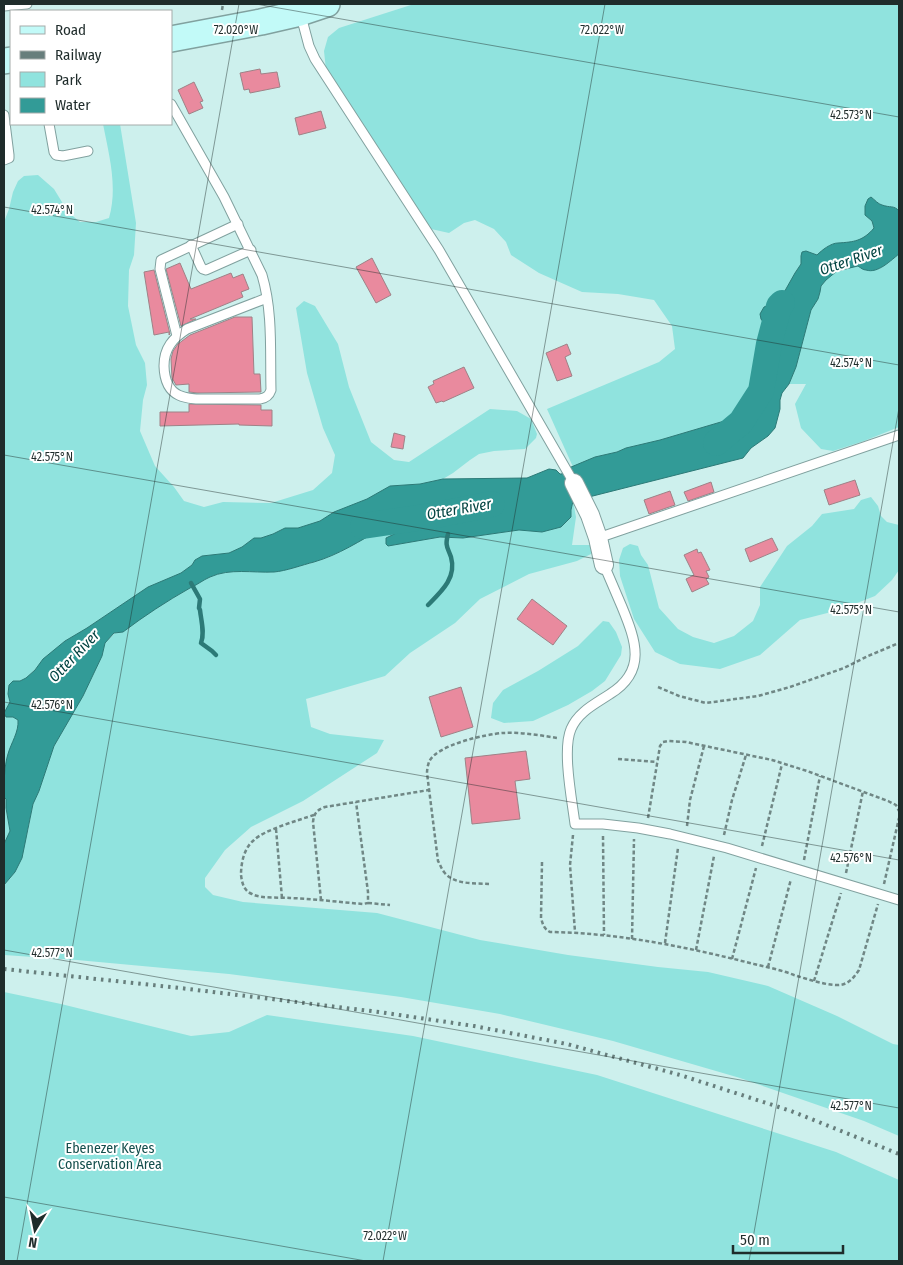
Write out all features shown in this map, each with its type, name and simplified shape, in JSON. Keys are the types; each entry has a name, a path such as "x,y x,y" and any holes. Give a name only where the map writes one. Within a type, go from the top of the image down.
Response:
{"main road":[{"path":"172,39 300,13 327,4"}],"street":[{"path":"574,483 590,515 598,538 604,565"}],"lane":[{"path":"4,6 17,8 27,4"},
{"path":"300,13 309,46 315,59 438,250 574,483"},
{"path":"172,106 224,197 262,275 267,298 271,390 270,395 266,398 192,399 179,395 167,384 165,354 177,336 187,329 267,298"},
{"path":"4,115 10,155 9,158 4,160"},
{"path":"49,125 56,155 63,156 88,152"},
{"path":"177,336 160,269 160,260 238,224"},
{"path":"192,246 201,266 206,270 251,250"},
{"path":"598,538 899,435"},
{"path":"604,565 632,630 636,647 635,662 630,675 622,686 580,714 571,729 568,739 567,757 575,824 635,827 682,837 719,846 899,900"}],"path":[{"path":"658,687 679,696 706,703 758,696 835,671 899,643"},
{"path":"489,884 466,883 456,880 444,873 438,861 427,773 429,760 438,752 458,742 502,733 530,734 568,739"},
{"path":"646,829 660,746 663,742 668,741 686,742 772,760 888,801 896,805 899,811"},
{"path":"665,943 682,837 704,746"},
{"path":"696,950 719,846 746,754"},
{"path":"618,759 657,762"},
{"path":"768,967 798,869 820,776"},
{"path":"321,900 313,822 317,810 325,807 429,790"},
{"path":"356,802 368,903"},
{"path":"314,815 254,839 244,857 241,869 242,882 246,890 253,895 390,905"},
{"path":"542,862 541,918 546,930 550,932 575,932 665,943 768,967 822,983 836,986 845,985 854,978 859,970 881,895 899,818"},
{"path":"575,824 570,865 575,932"},
{"path":"603,824 604,936"},
{"path":"632,939 635,827"},
{"path":"276,829 282,898"}],"green space":[{"path":"414,4 899,4 899,211 894,207 881,204 871,197 866,203 865,215 872,221 874,228 866,236 858,240 833,244 817,255 809,252 801,256 801,264 782,296 776,303 764,307 764,324 771,335 774,349 760,394 753,406 746,410 747,414 753,414 751,417 731,419 626,448 595,457 573,467 547,409 659,362 675,349 672,326 654,300 618,294 582,292 539,273 511,255 506,242 494,229 475,220 464,223 449,233 431,229 326,70 324,51 328,37 339,28"},
{"path":"103,125 120,125 136,223 134,255 129,270 128,306 136,345 145,363 147,385 143,400 140,431 155,466 184,501 204,507 223,502 271,503 313,490 332,473 335,455 323,428 307,373 296,308 304,301 315,306 338,344 349,387 371,442 394,460 409,462 490,409 517,411 531,419 537,434 536,438 525,449 479,454 443,479 420,484 390,486 368,499 334,512 320,521 298,528 285,528 261,538 254,538 242,547 229,553 202,556 181,573 148,587 65,641 26,678 13,682 8,691 10,702 4,713 4,222 18,181 24,176 38,175 54,189 68,212 80,222 96,222 109,218 113,195 110,159"},
{"path":"899,254 899,427 833,451 821,449 801,428 795,404 806,384 789,384 796,367 811,310 818,299 821,286 837,271 858,266 866,270 882,267"},
{"path":"871,497 878,506 881,516 887,522 899,525 899,570 892,580 875,596 839,610 800,620 760,655 720,669 680,664 655,652 634,619 620,576 619,560 623,548 630,544 638,546 641,555 648,565 659,608 678,629 693,637 714,643 734,636 753,621 760,605 760,587 787,546 812,526 822,514 854,509 861,500"},
{"path":"573,501 576,517 572,545 597,546 595,552 577,561 529,574 480,599 455,623 410,653 385,676 306,699 311,727 330,734 384,740 377,753 303,801 251,827 225,850 205,878 205,887 213,895 243,902 377,913 480,940 568,955 708,972 768,986 837,1016 893,1044 899,1045 899,1136 864,1121 740,1078 613,1041 500,1014 401,997 229,974 4,955 4,885 15,872 28,831 33,804 54,746 83,696 102,656 105,643 115,633 123,632 164,603 210,577 234,572 279,571 315,562 350,547 400,519 418,512 436,507 455,506 458,514 429,525 409,527 386,538 388,546 440,537 463,538 519,530 542,532 571,517"},
{"path":"603,621 609,622 616,632 622,647 621,655 605,681 568,705 533,721 504,723 491,718 493,703 503,690 578,646"},
{"path":"4,713 6,717 13,717 18,720 19,727 8,755 5,770 6,809 10,831 4,844"},
{"name":"Ebenezer Keyes Conservation Area","path":"4,992 191,1036 229,1032 267,1015 413,1036 597,1075 836,1152 899,1180 899,1261 4,1261"}],"water":[{"path":"871,197 885,206 894,207 899,211 899,254 884,266 875,270 865,270 858,266 837,271 821,286 818,299 811,310 796,367 789,384 782,393 775,428 768,436 751,448 743,458 573,501 571,517 561,527 542,532 519,530 463,538 440,537 388,546 386,538 409,527 429,525 458,514 454,506 435,507 417,512 400,519 349,547 314,562 279,571 233,572 210,577 164,603 123,632 114,633 105,643 102,656 83,696 54,746 33,804 22,858 15,872 4,885 4,844 10,831 6,799 4,797 5,770 18,720 13,717 6,717 4,713 10,702 8,694 9,685 13,681 20,681 26,678 43,659 65,641 148,587 181,573 202,556 229,553 242,547 254,538 261,538 285,528 298,528 320,521 334,512 367,499 390,486 420,484 443,479 527,478 549,469 556,470 562,474 564,470 595,457 731,419 751,417 753,414 745,413 746,410 753,406 764,386 774,350 769,330 761,319 760,314 764,307 777,302 782,296 801,264 802,252 806,251 817,255 832,244 858,240 866,236 874,228 872,221 865,215 865,206"}],"building":[{"path":"260,69 261,74 277,72 280,87 250,93 249,89 244,90 240,73"},
{"path":"194,82 203,101 200,102 203,108 189,114 178,90"},
{"path":"321,111 326,128 299,135 295,118"},
{"path":"372,258 391,295 376,303 356,267"},
{"path":"180,263 191,289 231,273 233,278 243,274 249,289 241,292 243,297 190,319 196,319 181,326 166,269"},
{"path":"154,270 170,334 169,335 169,332 154,335 144,272"},
{"path":"235,317 252,317 254,374 260,374 261,392 198,393 189,392 189,384 176,385 172,378 171,359 173,351 178,344 190,335"},
{"path":"567,344 571,354 565,357 572,376 557,381 546,353"},
{"path":"464,367 474,388 443,402 436,403 428,387 434,384 433,381"},
{"path":"189,404 261,405 261,410 272,410 272,426 239,424 160,426 160,412 189,412"},
{"path":"394,433 405,436 403,449 391,447"},
{"path":"855,480 860,495 829,505 824,490"},
{"path":"711,482 714,492 688,501 684,492"},
{"path":"670,491 675,505 649,514 644,500"},
{"path":"772,538 778,550 750,562 745,549"},
{"path":"697,549 698,553 701,552 710,570 706,571 709,577 706,579 709,584 692,592 686,579 694,575 684,555"},
{"path":"532,599 567,626 553,645 517,619"},
{"path":"461,687 473,727 441,737 429,697"},
{"path":"526,751 530,779 515,781 520,819 472,824 465,758"}],"waterway":[{"name":"Otter River","path":"716,443 741,422 761,391 769,344 779,306 782,303"},
{"name":"Otter River","path":"363,526 431,516 492,504"},
{"path":"428,605 447,584 452,572 451,557 447,544 448,534"},
{"path":"191,583 200,599 199,608 203,631 201,643 216,655"}],"railway":[{"path":"4,969 379,1012 474,1026 567,1044 680,1075 791,1111 899,1154"}]}
